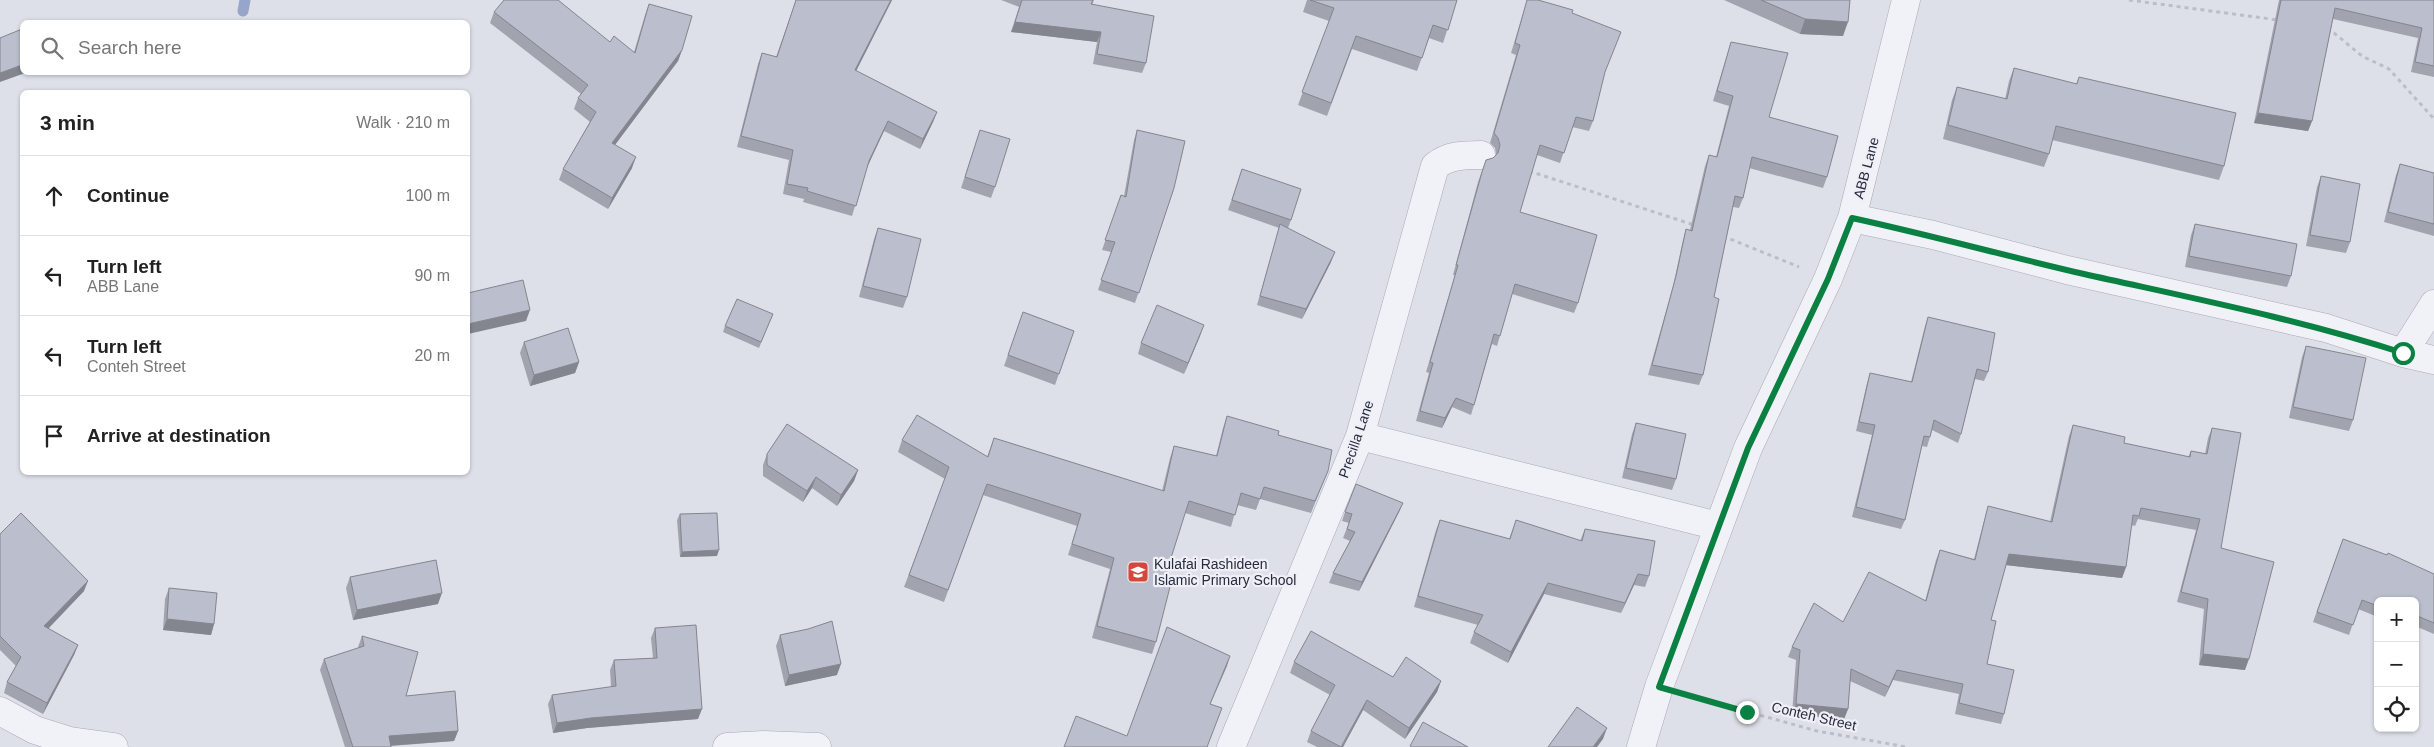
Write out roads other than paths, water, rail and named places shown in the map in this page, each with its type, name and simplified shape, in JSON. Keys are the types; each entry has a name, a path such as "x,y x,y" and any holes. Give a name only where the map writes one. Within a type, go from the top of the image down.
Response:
{"street":[{"name":"ABB Lane","path":"1641,747 1659,687 1748,448 1828,279 1852,218 1906,0"},
{"name":"Precilla Lane","path":"1231,747 1360,436 1435,166 1444,159 1460,155 1481,155"},
{"path":"1852,218 1933,235 2067,270 2326,328 2403,353 2434,360"},
{"path":"2403,353 2434,304"},
{"path":"1360,436 1718,526"},
{"path":"0,711 36,730 70,741 114,747"},
{"path":"727,747 763,745 817,747"}],"waterway":[{"path":"243,11 245,0"}],"place":[{"name":"Kulafai Rashideen Islamic Primary School","path":"1138,572"}]}
